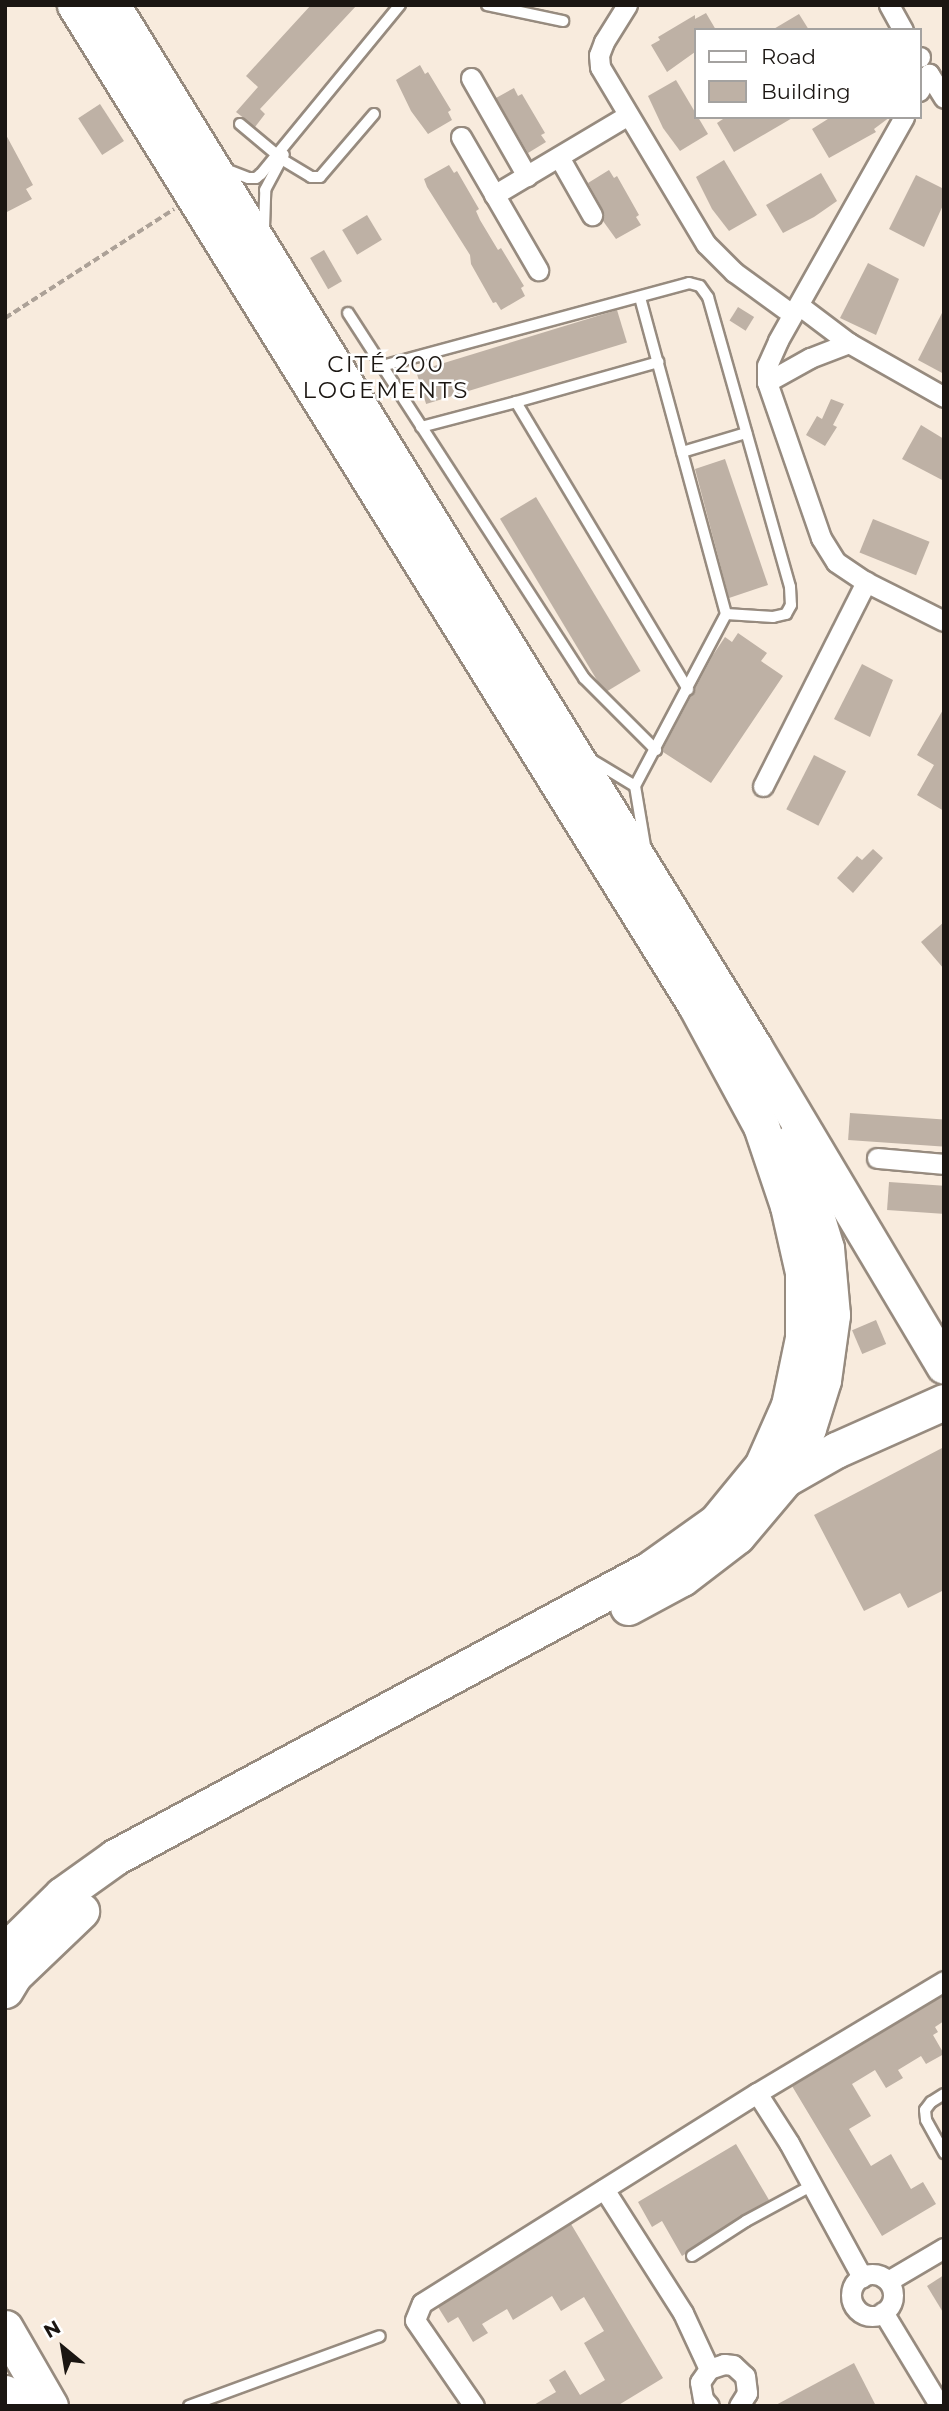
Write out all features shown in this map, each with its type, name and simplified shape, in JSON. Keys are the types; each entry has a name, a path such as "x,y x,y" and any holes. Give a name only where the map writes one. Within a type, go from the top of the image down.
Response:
{"highway":[{"path":"5,1951 62,1895 115,1857 650,1569 716,1522 762,1466 789,1405 803,1338 803,1272 788,1206 761,1126 695,1004 75,5"},
{"path":"112,5 754,1047 944,1366"},
{"path":"5,1990 14,1975 70,1919 128,1876 682,1578 737,1536 785,1479 808,1428 823,1380 832,1315 826,1248 802,1163 754,1047"},
{"path":"785,1479 836,1450 944,1402"},
{"path":"5,2328 50,2406"},
{"path":"5,2393 14,2406"}],"street":[{"path":"627,5 599,55 600,67 706,244 734,272 849,343 944,397"},
{"path":"889,5 902,28"},
{"path":"921,88 929,74 944,98"},
{"path":"471,78 527,176"},
{"path":"494,195 628,115"},
{"path":"903,119 792,308 771,355 767,382 821,538 836,562 866,582 944,621"},
{"path":"461,137 538,270"},
{"path":"559,158 592,215"},
{"path":"767,382 810,358 849,343"},
{"path":"763,786 866,582"},
{"path":"877,1158 944,1164"},
{"path":"474,2406 415,2320 422,2303 757,2093 944,1981"},
{"path":"757,2093 862,2277"},
{"path":"604,2189 682,2313 709,2369"},
{"path":"888,2281 944,2248"},
{"path":"876,2274 888,2281 892,2301 883,2312 865,2314 856,2308 853,2288 862,2277 876,2274"},
{"path":"883,2312 940,2406"},
{"path":"701,2403 700,2382 709,2369 724,2364 740,2370 747,2384 747,2392 739,2406"}],"lane":[{"path":"267,257 262,201 279,158 400,5"},
{"path":"487,5 563,21"},
{"path":"240,124 279,158 311,177 320,177 374,114"},
{"path":"209,163 248,178 256,178 279,158"},
{"path":"382,366 690,283 701,286 708,297 792,605 786,614 773,618 726,614"},
{"path":"640,297 726,614 635,786 652,881"},
{"path":"348,313 584,678 656,750"},
{"path":"421,427 658,362"},
{"path":"516,402 688,688"},
{"path":"682,452 746,433"},
{"path":"567,744 635,786"},
{"path":"944,2094 931,2102 925,2110 926,2120 944,2153"},
{"path":"692,2256 746,2221 811,2186"},
{"path":"189,2406 380,2336"}],"path":[{"path":"5,318 194,196"}],"building":[{"path":"311,5 357,5 260,109 265,114 255,127 236,112 258,87 246,76"},
{"path":"706,13 715,28 694,28 694,53 667,72 651,45 660,40 658,37 695,15 695,19"},
{"path":"799,14 808,28 775,28"},
{"path":"420,65 425,74 428,72 451,110 448,112 452,120 428,134 411,111 396,80"},
{"path":"676,80 694,110 694,119 699,119 708,134 680,151 663,128 648,96"},
{"path":"514,88 518,96 522,94 545,133 541,135 546,142 528,153 496,98"},
{"path":"100,104 124,141 102,155 78,118"},
{"path":"723,119 791,119 734,152 717,123"},
{"path":"828,119 887,119 874,129 876,132 829,158 812,129"},
{"path":"5,133 33,185 26,189 32,199 5,213"},
{"path":"724,160 757,215 729,231 712,209 696,177"},
{"path":"449,165 454,173 457,171 479,209 476,211 480,220 524,286 521,288 525,296 501,310 496,302 493,303 471,264 470,255 424,179"},
{"path":"609,170 614,178 617,176 639,215 636,217 641,225 616,239 603,221 603,210 588,183"},
{"path":"821,173 837,201 783,233 766,205"},
{"path":"916,175 944,189 944,203 924,247 889,229"},
{"path":"367,215 382,240 357,255 342,230"},
{"path":"324,250 342,281 328,289 310,258"},
{"path":"868,263 899,279 876,335 840,318"},
{"path":"738,307 754,317 746,331 730,321"},
{"path":"944,309 944,374 918,360"},
{"path":"617,310 627,343 426,404 416,371"},
{"path":"831,399 844,404 833,425 837,427 825,446 806,435 817,416 822,419"},
{"path":"921,425 944,439 944,481 902,459"},
{"path":"725,459 768,585 729,598 695,469"},
{"path":"536,497 641,671 605,693 500,519"},
{"path":"873,519 930,542 916,575 860,552"},
{"path":"738,633 767,653 761,661 783,676 711,783 663,752 663,749 713,655 725,637 732,642"},
{"path":"862,664 893,680 870,737 834,719"},
{"path":"944,708 944,811 917,795 934,765 917,755"},
{"path":"814,755 846,771 818,826 786,809"},
{"path":"873,849 883,858 853,893 837,878 857,856 862,860"},
{"path":"944,922 944,969 921,942"},
{"path":"850,1113 944,1120 942,1146 848,1140"},
{"path":"889,1182 944,1186 942,1214 887,1210"},
{"path":"876,1320 886,1344 862,1354 852,1330"},
{"path":"944,1447 944,1590 908,1608 900,1593 864,1611 814,1515"},
{"path":"944,1995 944,2021 935,2027 938,2032 933,2035 944,2054 926,2064 921,2056 898,2070 903,2078 886,2088 875,2070 852,2084 871,2116 849,2129 871,2166 891,2154 911,2189 923,2182 936,2204 882,2236 792,2086"},
{"path":"736,2144 769,2200 682,2256 662,2221 652,2227 638,2202"},
{"path":"571,2224 663,2378 617,2406 532,2406 556,2392 549,2380 565,2370 580,2395 605,2380 584,2343 604,2331 584,2297 561,2311 552,2296 513,2320 507,2309 482,2324 488,2333 473,2342 458,2317 448,2323 438,2307"},
{"path":"944,2275 944,2314 927,2286"},
{"path":"854,2363 876,2406 774,2406"}],"district":[{"name":"CITÉ 200 LOGEMENTS","path":"386,377"}]}
